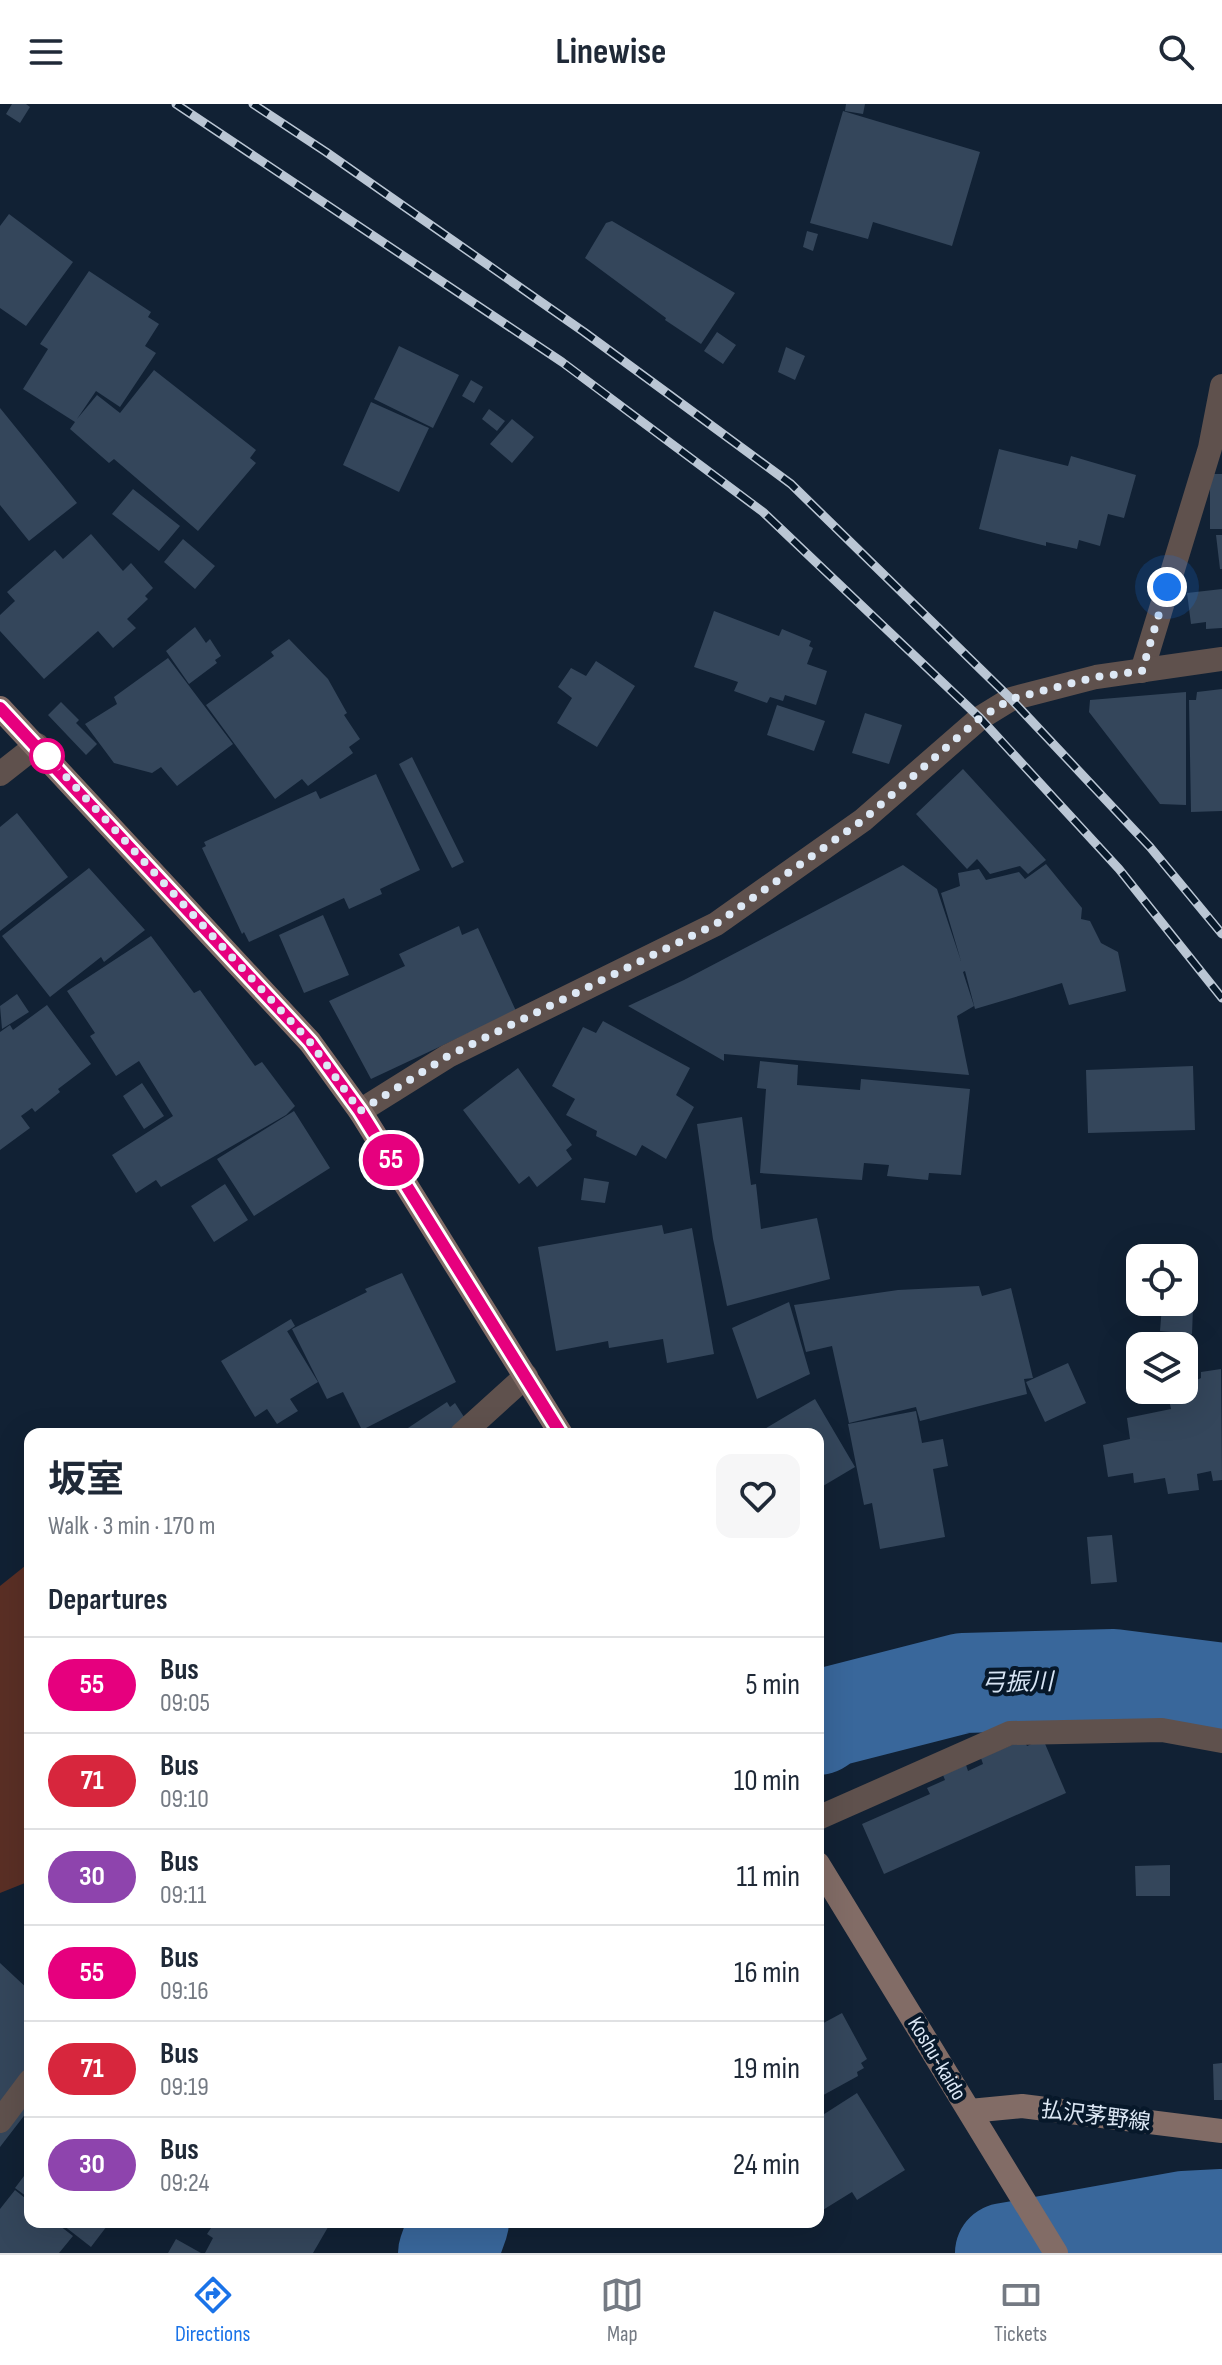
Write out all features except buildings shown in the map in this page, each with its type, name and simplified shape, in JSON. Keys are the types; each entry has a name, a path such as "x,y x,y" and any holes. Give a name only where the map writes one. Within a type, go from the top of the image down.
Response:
{"main road":[{"path":"0,708 310,1042 360,1111 557,1428"},
{"name":"Koshu-kaido","path":"824,1874 1056,2253"},
{"name":"払沢茅野線","path":"970,2111 1022,2106 1222,2131"}],"street":[{"path":"1142,671 1210,448 1222,386"},
{"path":"360,1111 448,1056 716,924 863,820 980,718 1011,699 1096,677 1222,659"},
{"path":"0,774 37,745"},
{"path":"469,1428 526,1376"},
{"path":"824,1815 1010,1733 1162,1730 1222,1741"},
{"path":"0,2121 24,2089"}],"shaded area":[{"path":"24,1567 24,1883 0,1893 0,1586"}],"waterway":[{"name":"弓振川","path":"824,1721 963,1683 1114,1679 1222,1693"},
{"path":"1005,2253 1184,2221 1222,2219"},
{"name":"弓振川","path":"448,2253 457,2228"}],"railway":[{"path":"176,104 562,362 763,512 980,718 1119,869 1222,998"},
{"path":"253,104 584,332 791,484 1011,699 1150,847 1222,934"}],"bus line":[{"name":"55","path":"0,708 310,1042 360,1111 557,1428"}],"route":[{"path":"47,756 310,1042 360,1111 448,1056 716,924 863,820 980,718 1011,699 1096,677 1142,671 1167,587"}]}
